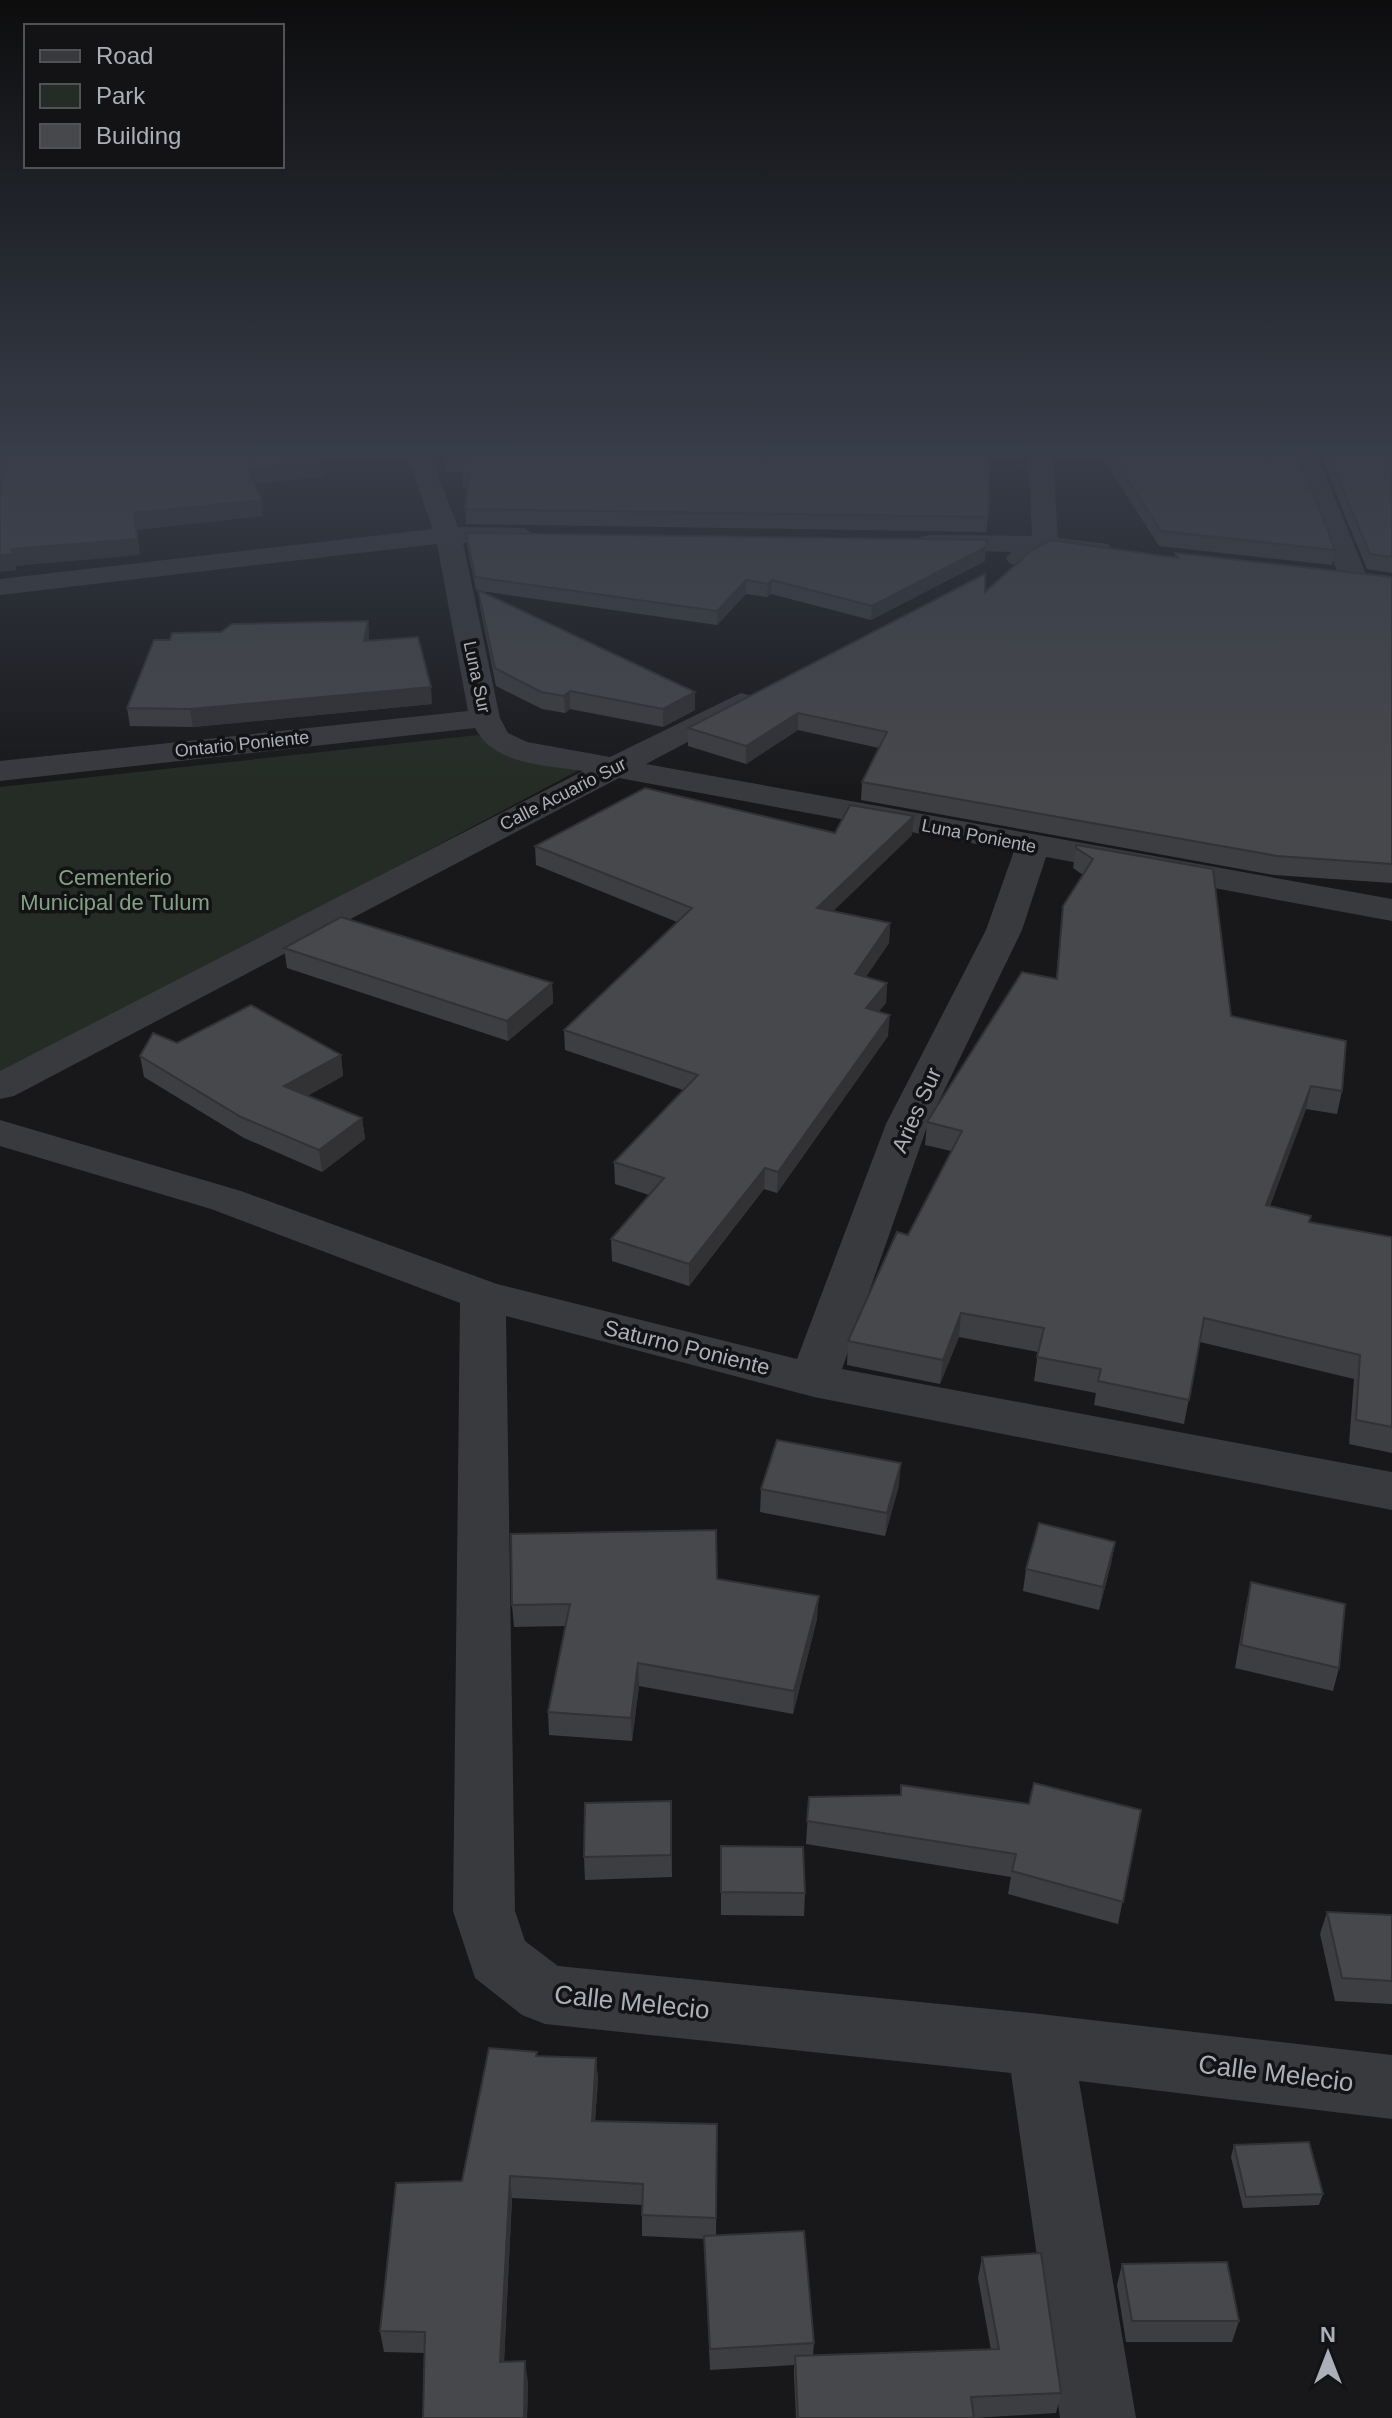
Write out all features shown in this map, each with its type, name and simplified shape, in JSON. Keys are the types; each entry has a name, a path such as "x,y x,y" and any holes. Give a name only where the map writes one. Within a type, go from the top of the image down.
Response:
{"street":[{"path":"0,587 191,565"},
{"name":"Luna Sur","path":"454,565 485,718 496,739 518,750"},
{"path":"989,573 1005,565"},
{"path":"1324,575 1367,580 1360,565"},
{"name":"Calle Acuario Sur","path":"0,1087 767,688"},
{"name":"Ontario Poniente","path":"0,771 485,718"},
{"name":"Luna Poniente","path":"518,750 1392,910"},
{"name":"Aries Sur","path":"814,1380 907,1124 1004,930 1033,846"},
{"name":"Saturno Poniente","path":"0,1133 226,1200 483,1295 814,1380 1392,1491"},
{"name":"Calle Melecio","path":"483,1295 484,1911 498,1958 545,1994 1040,2045 1392,2087"},
{"path":"1040,2045 1098,2418"}],"green space":[{"name":"Cementerio Municipal de Tulum","path":"478,735 513,758 581,769 0,1078 0,787"}],"building":[{"path":"473,565 952,565 872,606 772,580 768,584 746,580 717,611 475,577"},
{"path":"1015,565 1282,565 1392,577 1392,864 1277,856 862,782 887,732 798,713 746,746 688,728 985,574 985,592"},
{"path":"478,590 695,692 663,709 570,691 564,696 541,692 495,668"},
{"path":"368,621 364,641 418,637 431,687 190,709 127,708 154,640 170,640 172,633 221,632 232,624"},
{"path":"645,788 835,833 850,805 914,816 817,908 890,923 855,974 887,983 866,1008 890,1015 778,1172 765,1168 689,1264 611,1239 664,1178 614,1162 698,1075 564,1030 692,908 535,846"},
{"path":"1077,845 1213,869 1231,1016 1346,1041 1342,1091 1311,1086 1266,1205 1311,1216 1309,1222 1392,1237 1392,1427 1356,1420 1360,1355 1204,1318 1189,1400 1098,1381 1101,1369 1037,1357 1044,1328 961,1313 943,1360 848,1341 897,1232 908,1235 962,1131 927,1122 1022,972 1057,979 1063,906 1093,859 1076,848"},
{"path":"341,917 552,983 507,1021 284,948"},
{"path":"251,1005 341,1055 284,1086 362,1118 319,1150 241,1117 140,1056 153,1033 177,1043"},
{"path":"777,1440 901,1463 887,1513 761,1489"},
{"path":"1039,1523 1115,1542 1103,1587 1026,1569"},
{"path":"716,1530 717,1579 819,1596 794,1691 638,1663 631,1718 548,1712 570,1604 512,1605 511,1534"},
{"path":"1251,1582 1345,1604 1339,1668 1241,1645"},
{"path":"1034,1783 1141,1810 1123,1902 1012,1871 1016,1854 807,1821 809,1797 901,1795 901,1785 1029,1804"},
{"path":"671,1801 671,1855 584,1857 585,1803"},
{"path":"721,1846 803,1847 805,1893 721,1892"},
{"path":"1327,1912 1392,1915 1392,1981 1342,1978"},
{"path":"489,2048 537,2052 536,2056 596,2058 592,2121 717,2124 716,2218 642,2215 643,2184 510,2176 500,2362 525,2361 524,2418 423,2418 425,2332 380,2331 396,2183 462,2181"},
{"path":"1309,2142 1323,2194 1246,2197 1234,2145"},
{"path":"804,2231 814,2343 710,2349 704,2236"},
{"path":"1041,2253 1061,2393 971,2397 974,2418 798,2418 795,2356 999,2349 982,2257"},
{"path":"1227,2262 1239,2321 1132,2321 1122,2264"}]}
